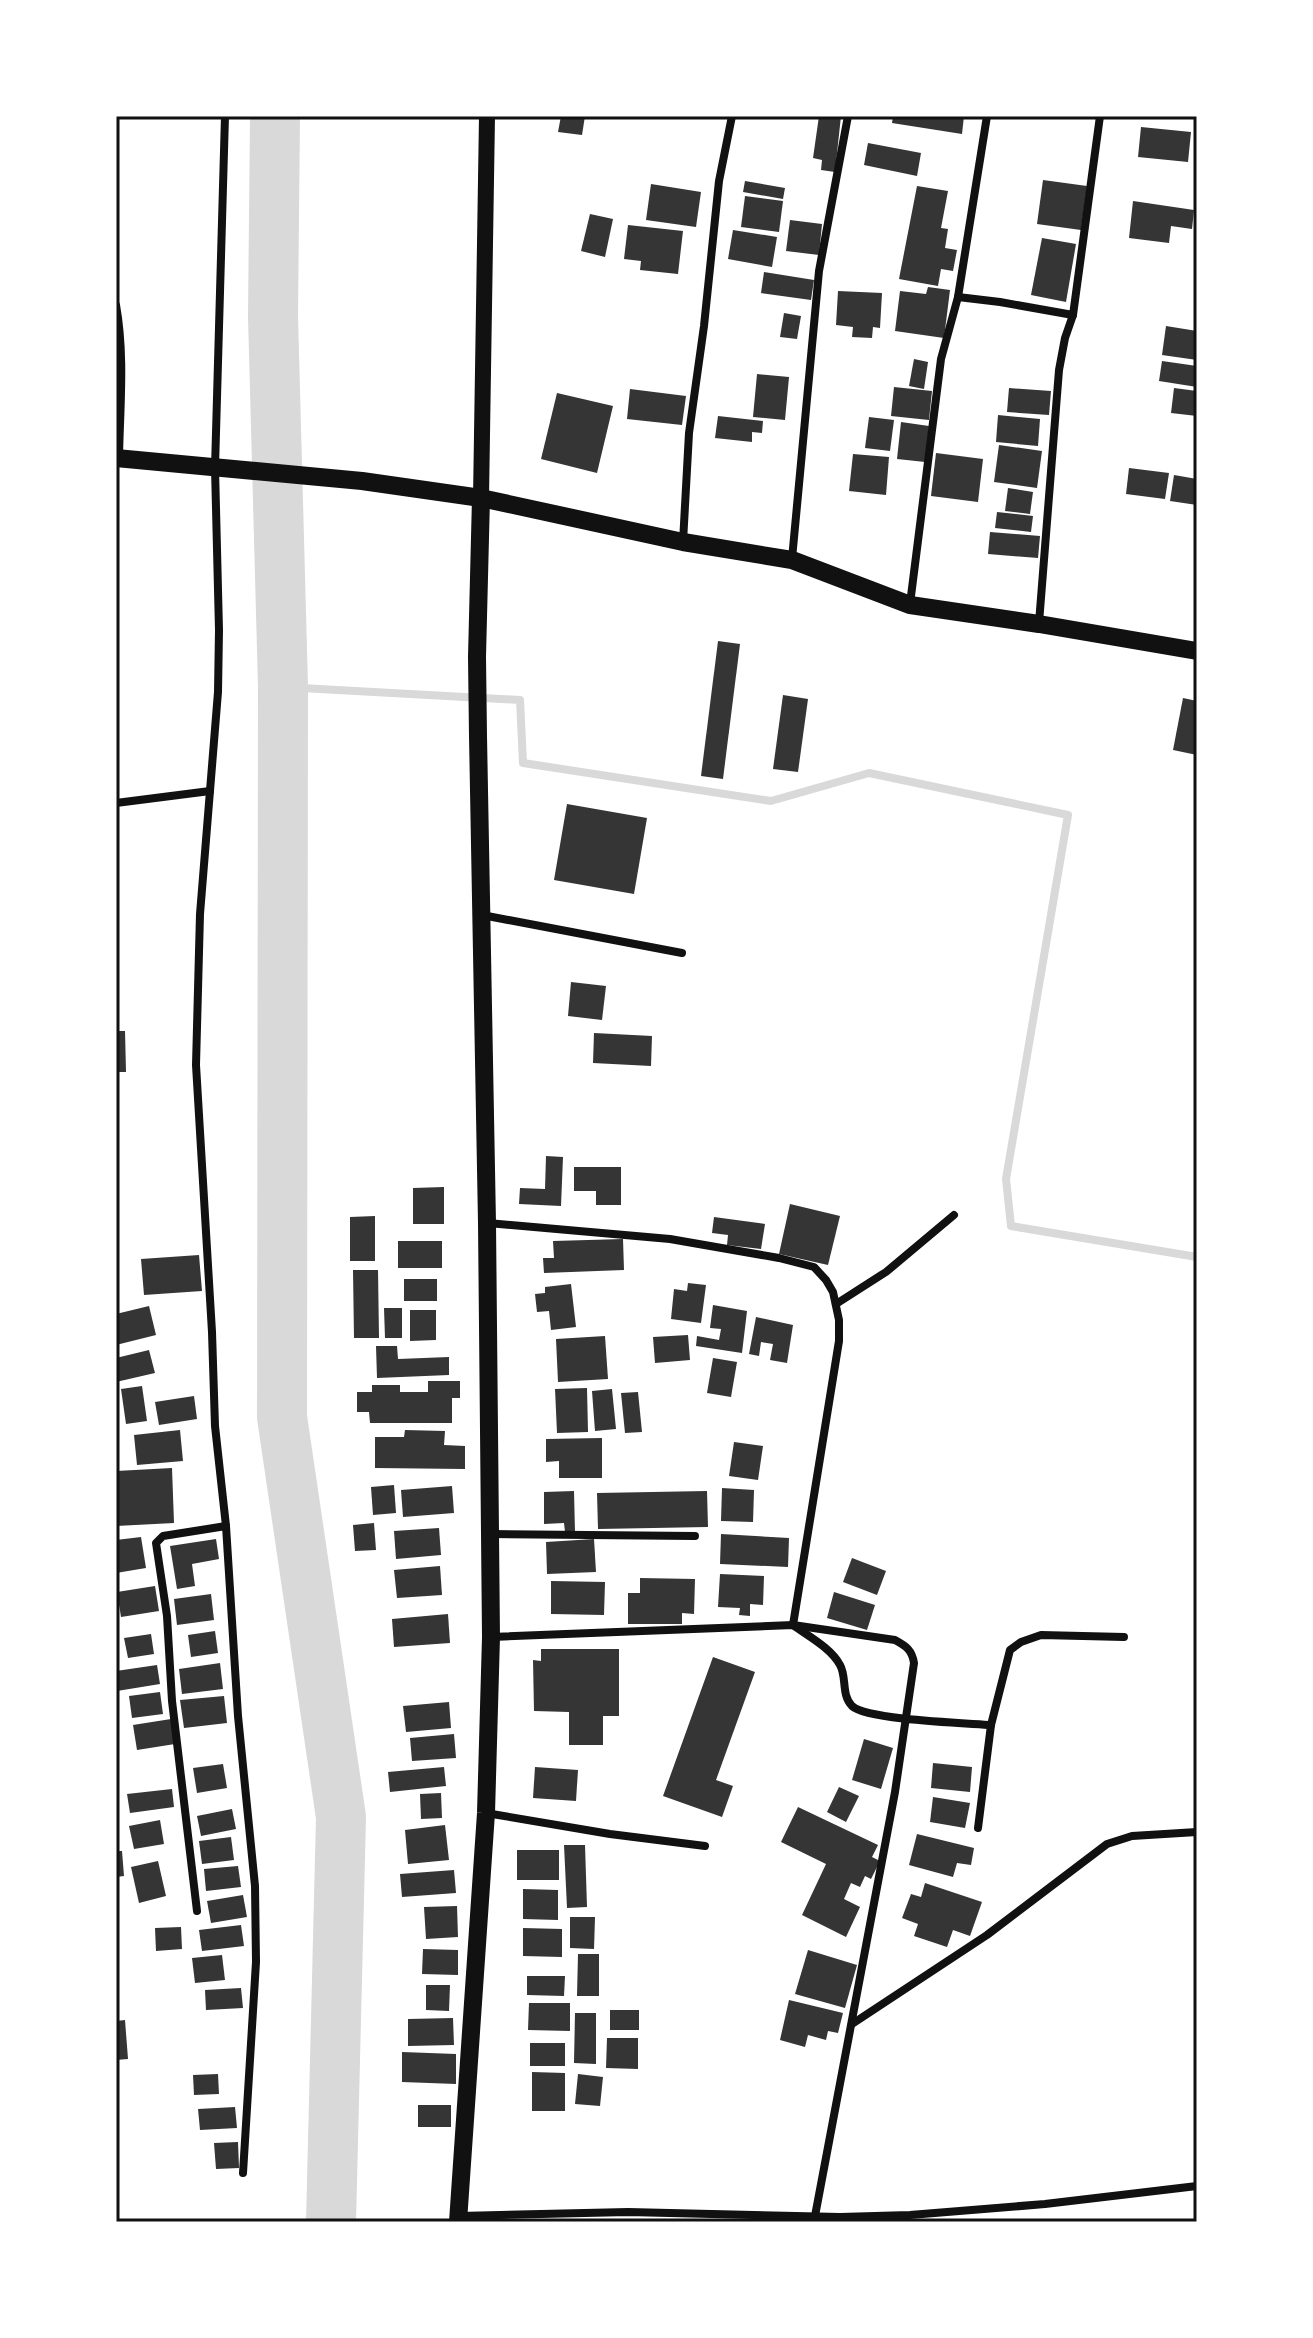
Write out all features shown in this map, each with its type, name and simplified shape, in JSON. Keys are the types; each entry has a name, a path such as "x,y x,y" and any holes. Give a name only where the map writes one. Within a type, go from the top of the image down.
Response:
{"main road":[{"path":"458,2219 486,1813 491,1637 477,657 487,116"},
{"path":"117,458 362,481 481,498 683,542 792,560 910,605 1197,651"}],"street":[{"path":"225,116 215,468 218,692 200,914 196,1065 210,1285 215,1426 226,1526 238,1716 252,1844 256,1928 243,2173"},
{"path":"683,542 689,433 719,181 732,116"},
{"path":"792,560 819,271 848,116"},
{"path":"910,605 941,359 958,297 987,116"},
{"path":"1039,624 1059,370 1073,315 1100,116"},
{"path":"958,297 1073,315"},
{"path":"116,305 122,364 117,458"},
{"path":"116,803 210,791"},
{"path":"481,915 682,953"},
{"path":"836,1304 886,1272 954,1215"},
{"path":"487,1223 670,1239 814,1267 826,1280 836,1304 839,1341 793,1625"},
{"path":"197,1911 172,1701 167,1616 156,1543 163,1536 226,1526"},
{"path":"490,1534 695,1536"},
{"path":"793,1625 836,1660 843,1675 847,1700 855,1708 906,1718 991,1725"},
{"path":"491,1637 793,1625 895,1640 906,1645 910,1651 914,1663 895,1792 815,2216"},
{"path":"978,1828 991,1725 1010,1650 1021,1642 1041,1635 1124,1637"},
{"path":"486,1813 705,1846"},
{"path":"852,2024 987,1935 1107,1844 1132,1836 1197,1832"},
{"path":"458,2219 628,2212 815,2216 840,2220 1045,2204 1197,2186"}],"building":[{"path":"561,116 585,116 582,135 558,132"},
{"path":"819,116 841,116 835,172 821,170 822,160 813,158"},
{"path":"893,116 964,116 962,134 892,123"},
{"path":"1141,127 1191,132 1188,162 1138,157"},
{"path":"868,143 921,153 917,176 864,165"},
{"path":"1043,180 1087,186 1081,230 1037,224"},
{"path":"745,181 785,188 783,199 743,192"},
{"path":"651,184 701,192 696,227 646,220"},
{"path":"917,186 948,191 941,228 948,229 945,248 957,250 953,271 941,269 938,286 899,279"},
{"path":"745,196 783,201 779,232 741,227"},
{"path":"1133,201 1194,210 1192,229 1171,226 1169,243 1129,238"},
{"path":"590,214 613,219 605,257 581,251"},
{"path":"790,220 822,224 819,255 786,251"},
{"path":"628,225 683,231 678,274 640,270 641,261 624,259"},
{"path":"733,230 777,237 772,267 728,259"},
{"path":"1042,238 1076,244 1066,302 1031,295"},
{"path":"764,272 814,280 811,300 761,293"},
{"path":"928,287 950,290 944,338 895,331 900,291 926,294"},
{"path":"838,291 882,293 880,328 873,327 872,338 852,337 853,327 836,325"},
{"path":"784,313 801,316 797,339 780,337"},
{"path":"1166,326 1197,331 1197,360 1162,355"},
{"path":"914,359 928,362 924,389 909,386"},
{"path":"1162,361 1197,366 1197,387 1159,381"},
{"path":"757,374 789,377 785,420 753,417"},
{"path":"894,387 932,391 929,420 891,416"},
{"path":"1009,388 1051,391 1049,415 1007,412"},
{"path":"1174,388 1197,391 1197,416 1171,413"},
{"path":"630,389 686,396 682,425 627,419"},
{"path":"557,393 613,406 597,473 541,459"},
{"path":"998,415 1040,419 1038,446 996,442"},
{"path":"718,416 763,421 762,433 752,432 752,442 715,438"},
{"path":"869,417 894,420 890,451 865,448"},
{"path":"901,422 929,426 925,462 897,459"},
{"path":"999,445 1042,451 1037,488 994,482"},
{"path":"936,453 983,459 978,502 931,496"},
{"path":"853,454 889,457 886,495 849,491"},
{"path":"1129,468 1169,473 1165,499 1126,494"},
{"path":"1174,475 1197,479 1197,505 1170,501"},
{"path":"1008,488 1033,492 1030,514 1005,511"},
{"path":"997,512 1033,516 1031,532 995,528"},
{"path":"990,532 1040,536 1038,558 988,554"},
{"path":"718,641 740,644 723,779 701,776"},
{"path":"783,695 808,699 798,772 773,769"},
{"path":"1183,698 1197,701 1197,755 1173,750"},
{"path":"567,804 647,818 634,894 554,880"},
{"path":"571,982 606,986 602,1020 568,1016"},
{"path":"116,1031 125,1031 126,1072 116,1072"},
{"path":"594,1033 652,1036 651,1066 593,1063"},
{"path":"546,1156 563,1157 561,1206 519,1204 520,1188 545,1189"},
{"path":"574,1167 621,1167 621,1205 596,1205 596,1191 574,1191"},
{"path":"444,1187 444,1224 413,1224 413,1188"},
{"path":"790,1204 840,1216 828,1265 779,1254"},
{"path":"375,1216 375,1261 350,1261 350,1217"},
{"path":"714,1217 765,1224 761,1249 727,1245 728,1235 712,1233"},
{"path":"623,1239 624,1270 544,1273 543,1258 554,1258 553,1241"},
{"path":"398,1241 442,1241 442,1268 398,1268"},
{"path":"199,1255 202,1291 144,1295 141,1259"},
{"path":"353,1270 378,1270 379,1338 354,1338"},
{"path":"404,1279 437,1279 437,1301 404,1301"},
{"path":"688,1283 706,1285 701,1323 671,1319 674,1289 687,1291"},
{"path":"571,1284 576,1327 551,1330 549,1311 537,1312 535,1294 545,1293 545,1287"},
{"path":"713,1305 747,1311 742,1353 696,1346 697,1336 719,1340 721,1329 710,1328"},
{"path":"149,1306 156,1335 116,1345 116,1314"},
{"path":"384,1308 402,1308 402,1338 385,1338"},
{"path":"410,1310 436,1310 436,1340 410,1341"},
{"path":"756,1317 793,1325 787,1363 770,1360 773,1344 761,1342 759,1356 749,1354"},
{"path":"688,1335 690,1360 655,1363 653,1337"},
{"path":"605,1336 608,1379 558,1382 556,1339"},
{"path":"376,1346 397,1346 398,1359 449,1357 449,1375 377,1378"},
{"path":"149,1350 155,1373 116,1382 116,1358"},
{"path":"713,1358 737,1362 731,1397 707,1393"},
{"path":"428,1381 460,1381 460,1398 452,1398 452,1423 370,1423 369,1412 357,1412 357,1392 372,1392 372,1385 400,1385 400,1392 428,1392"},
{"path":"142,1386 147,1421 126,1424 121,1389"},
{"path":"587,1388 588,1432 557,1433 555,1389"},
{"path":"612,1389 616,1429 595,1431 592,1391"},
{"path":"638,1392 642,1432 625,1433 621,1393"},
{"path":"194,1396 197,1419 159,1425 155,1402"},
{"path":"180,1430 183,1461 137,1465 134,1435"},
{"path":"405,1430 445,1431 444,1445 465,1446 465,1469 375,1468 375,1437 404,1437"},
{"path":"602,1438 602,1478 559,1478 559,1461 546,1462 546,1439"},
{"path":"734,1442 763,1446 758,1480 729,1476"},
{"path":"172,1468 174,1523 116,1526 116,1471"},
{"path":"394,1485 396,1513 373,1515 371,1487"},
{"path":"452,1486 454,1513 403,1517 401,1490"},
{"path":"722,1488 754,1490 753,1522 721,1521"},
{"path":"574,1491 575,1532 565,1532 564,1523 544,1524 544,1492"},
{"path":"707,1491 708,1527 598,1529 597,1493"},
{"path":"374,1523 376,1550 355,1551 353,1525"},
{"path":"439,1528 441,1555 396,1559 394,1531"},
{"path":"721,1534 789,1538 788,1567 720,1564"},
{"path":"141,1537 146,1568 116,1573 116,1540"},
{"path":"216,1539 219,1559 192,1564 195,1586 177,1589 170,1546"},
{"path":"594,1539 596,1572 547,1574 546,1542"},
{"path":"852,1558 886,1571 877,1595 843,1582"},
{"path":"440,1566 442,1595 397,1598 394,1570"},
{"path":"720,1574 764,1576 763,1605 750,1604 750,1616 739,1615 740,1608 718,1607"},
{"path":"640,1578 695,1579 694,1614 682,1613 682,1624 628,1624 628,1593 640,1593"},
{"path":"551,1581 605,1582 604,1615 551,1614"},
{"path":"155,1586 159,1611 121,1617 117,1592"},
{"path":"834,1592 875,1605 867,1630 827,1618"},
{"path":"211,1594 214,1620 177,1625 174,1599"},
{"path":"448,1614 450,1643 394,1647 392,1619"},
{"path":"215,1631 218,1653 191,1657 188,1635"},
{"path":"151,1634 154,1654 128,1658 124,1638"},
{"path":"541,1649 619,1649 619,1716 603,1716 603,1745 569,1745 569,1712 534,1711 533,1660 541,1661"},
{"path":"713,1657 755,1672 716,1780 733,1786 722,1817 663,1796"},
{"path":"220,1663 223,1689 182,1694 179,1669"},
{"path":"157,1665 160,1684 117,1691 116,1671"},
{"path":"160,1692 163,1714 132,1718 129,1696"},
{"path":"224,1696 227,1723 184,1728 180,1700"},
{"path":"449,1702 451,1728 406,1732 403,1706"},
{"path":"171,1719 175,1744 137,1750 133,1725"},
{"path":"454,1734 456,1758 412,1761 410,1738"},
{"path":"864,1739 893,1748 881,1789 852,1780"},
{"path":"933,1763 972,1767 970,1792 931,1788"},
{"path":"223,1764 227,1788 197,1793 193,1768"},
{"path":"444,1767 446,1786 390,1792 388,1772"},
{"path":"535,1767 578,1770 576,1801 533,1798"},
{"path":"839,1787 859,1796 846,1822 827,1812"},
{"path":"172,1789 174,1807 130,1813 127,1794"},
{"path":"441,1793 442,1818 421,1819 420,1794"},
{"path":"933,1797 970,1803 965,1828 930,1822"},
{"path":"798,1807 878,1845 872,1857 880,1861 871,1879 865,1876 860,1887 851,1883 844,1899 860,1907 846,1937 802,1915 826,1864 781,1842"},
{"path":"232,1809 236,1829 201,1836 197,1816"},
{"path":"160,1820 164,1844 134,1849 129,1826"},
{"path":"445,1825 449,1860 408,1864 405,1830"},
{"path":"917,1834 974,1848 971,1865 957,1863 953,1877 909,1865"},
{"path":"231,1837 234,1860 202,1864 199,1841"},
{"path":"564,1845 585,1845 587,1907 567,1908"},
{"path":"517,1850 559,1850 559,1880 517,1880"},
{"path":"116,1851 122,1851 124,1876 116,1877"},
{"path":"158,1861 166,1896 139,1903 131,1867"},
{"path":"238,1866 241,1887 206,1891 204,1869"},
{"path":"454,1870 456,1893 402,1897 400,1874"},
{"path":"925,1883 982,1902 970,1936 953,1930 947,1947 914,1936 918,1924 902,1918 911,1894 921,1897"},
{"path":"523,1889 558,1890 558,1920 523,1919"},
{"path":"243,1895 247,1917 211,1923 207,1901"},
{"path":"457,1906 458,1937 426,1939 424,1907"},
{"path":"570,1917 595,1917 594,1949 570,1948"},
{"path":"241,1925 244,1946 202,1951 199,1930"},
{"path":"181,1927 182,1949 156,1951 155,1928"},
{"path":"523,1928 562,1929 562,1957 523,1956"},
{"path":"423,1949 458,1950 458,1975 422,1974"},
{"path":"808,1950 857,1965 845,2008 795,1994"},
{"path":"578,1954 599,1954 599,1996 577,1996"},
{"path":"222,1955 225,1980 195,1983 192,1958"},
{"path":"527,1976 565,1976 564,1996 527,1995"},
{"path":"426,1985 450,1985 449,2011 426,2010"},
{"path":"241,1988 243,2008 206,2010 205,1990"},
{"path":"789,2000 843,2013 838,2033 828,2031 826,2040 808,2035 805,2047 780,2040"},
{"path":"529,2003 570,2003 570,2031 528,2030"},
{"path":"610,2010 639,2010 639,2030 610,2030"},
{"path":"575,2013 596,2013 596,2064 574,2063"},
{"path":"453,2018 454,2045 408,2046 408,2019"},
{"path":"125,2020 128,2059 116,2060 116,2021"},
{"path":"607,2038 638,2038 638,2069 606,2068"},
{"path":"530,2043 565,2043 565,2066 530,2066"},
{"path":"402,2052 456,2054 456,2084 402,2082"},
{"path":"532,2072 565,2073 565,2111 532,2111"},
{"path":"218,2074 219,2094 194,2095 193,2075"},
{"path":"578,2074 603,2077 600,2106 575,2104"},
{"path":"418,2105 451,2105 451,2127 418,2127"},
{"path":"235,2107 237,2128 200,2130 198,2109"},
{"path":"238,2142 239,2168 216,2169 214,2143"}],"waterway":[{"path":"275,116 273,316 283,687 282,1417 341,1817 331,2222"},
{"path":"283,687 520,700 523,763 771,801 869,773 1068,815 1006,1179 1011,1226 1197,1257"}]}
